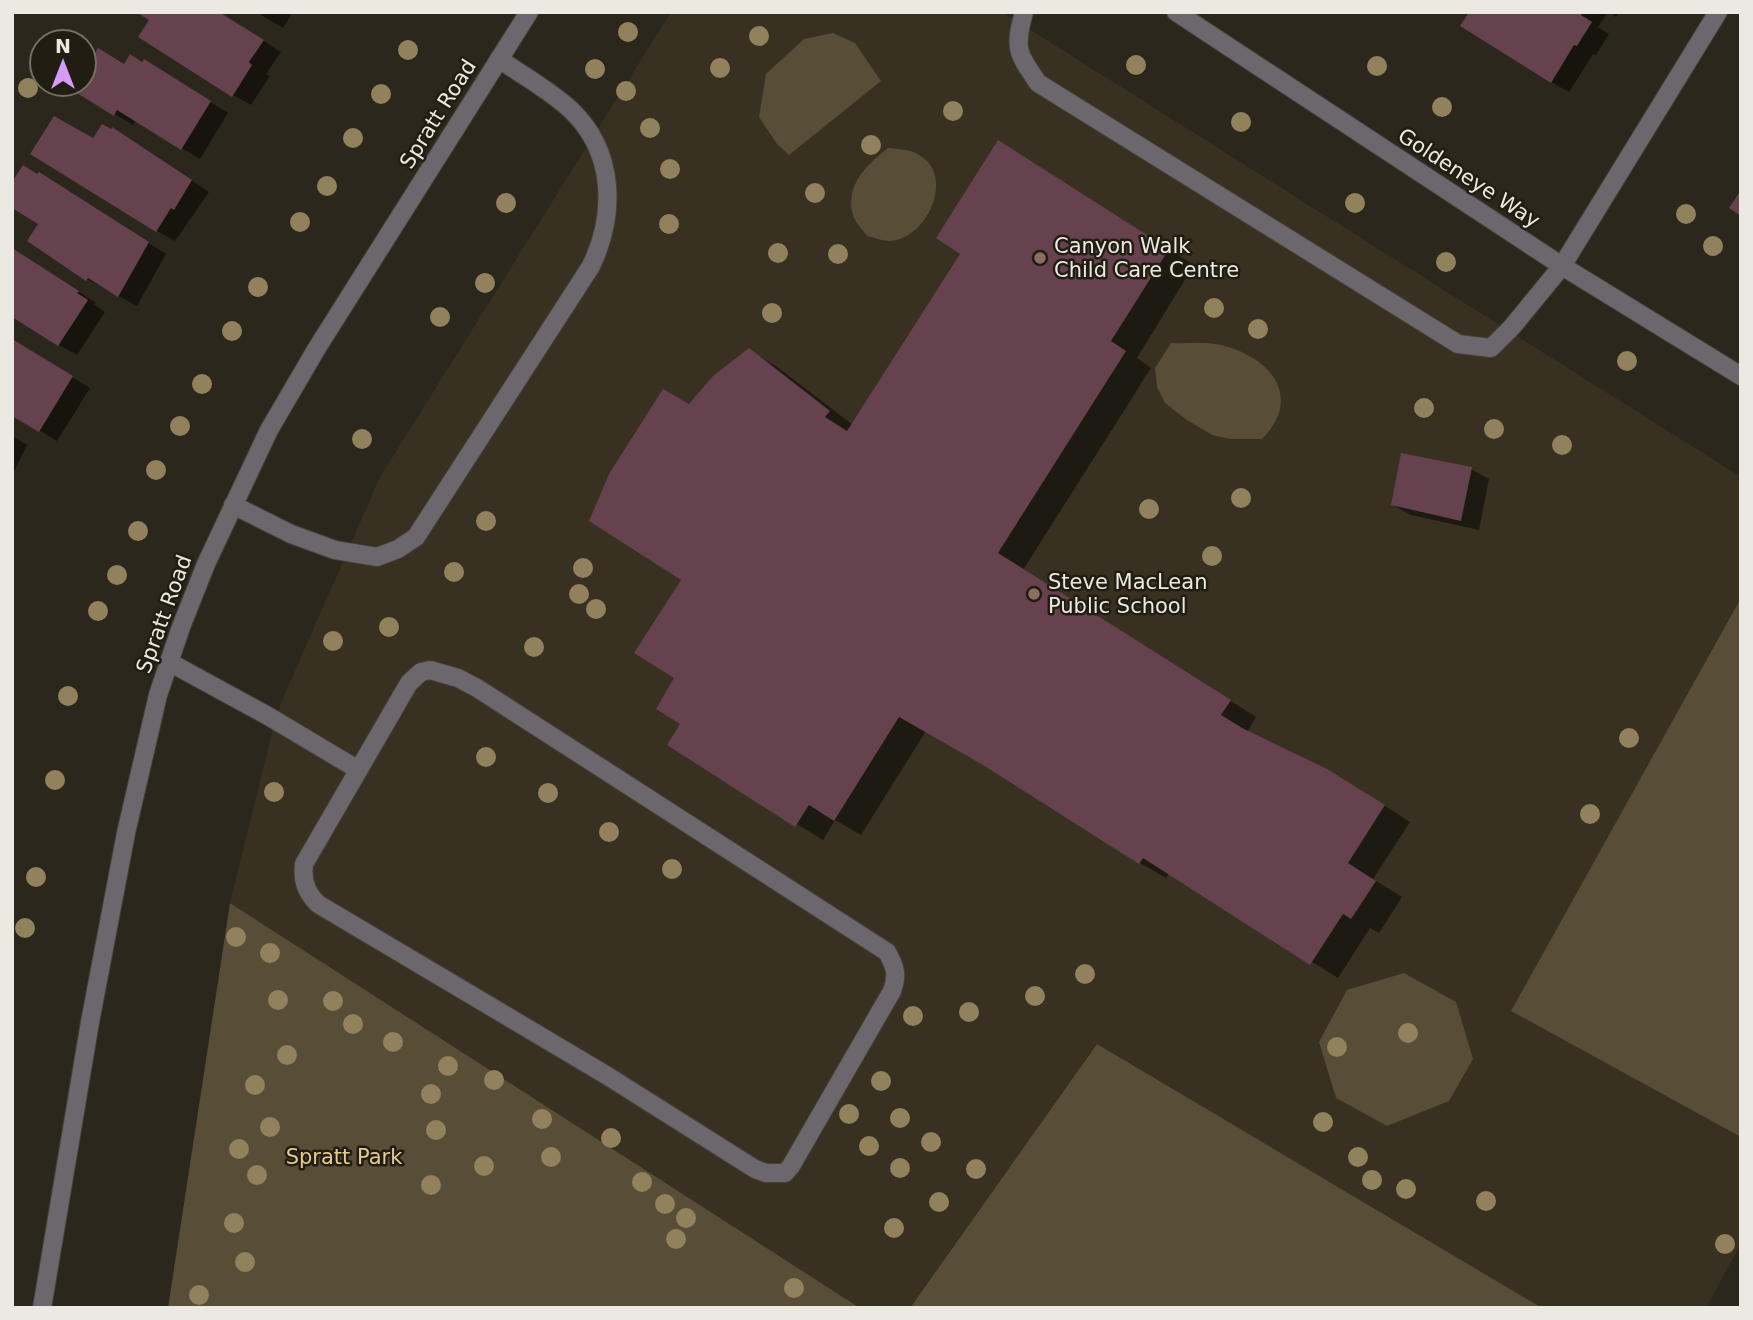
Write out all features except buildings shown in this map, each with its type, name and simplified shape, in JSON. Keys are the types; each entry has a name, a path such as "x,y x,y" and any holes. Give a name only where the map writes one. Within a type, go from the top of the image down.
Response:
{"street":[{"name":"Spratt Road","path":"42,1308 108,918 142,759 169,662 206,564 269,430 317,348 529,12"},
{"path":"1024,12 1017,38 1020,58 1038,83 1458,344 1492,348 1562,266 1717,12"},
{"name":"Goldeneye Way","path":"1176,12 1562,266 1741,376"},
{"path":"233,506 291,534 335,550 377,557 398,549 416,537 591,266 601,246 609,196 607,177 596,147 587,130 570,109 499,59"},
{"path":"169,662 357,769"},
{"path":"430,670 450,675 477,688 887,952 896,969 892,991 785,1173 766,1173 755,1169 606,1074 318,904 305,887 304,864 357,769 409,683 421,672 430,670"}],"shaded area":[{"name":"Steve MacLean Public School","path":"671,12 1002,12 1741,477 1741,1243 1706,1308 1542,1308 1097,1044 910,1308 860,1308 230,903 277,712 380,477"}],"green space":[{"path":"833,33 855,43 881,81 789,155 777,144 759,117 766,74 804,39"},
{"path":"888,148 910,151 925,159 934,171 936,186 934,201 917,229 904,237 889,241 867,236 854,218 851,207 854,187 859,178"},
{"path":"1171,343 1219,344 1257,360 1268,371 1281,395 1280,409 1274,424 1262,439 1230,439 1212,435 1165,403 1157,387 1155,368"},
{"path":"1741,598 1741,1137 1511,1011"},
{"name":"Spratt Park","path":"230,903 860,1308 168,1308"},
{"path":"1404,973 1456,1002 1473,1059 1449,1101 1387,1126 1336,1098 1319,1042 1347,990"},
{"path":"1097,1044 1542,1308 910,1308"}],"place":[{"name":"Canyon Walk Child Care Centre","path":"1040,258"},
{"name":"Steve MacLean Public School","path":"1034,594"}]}
